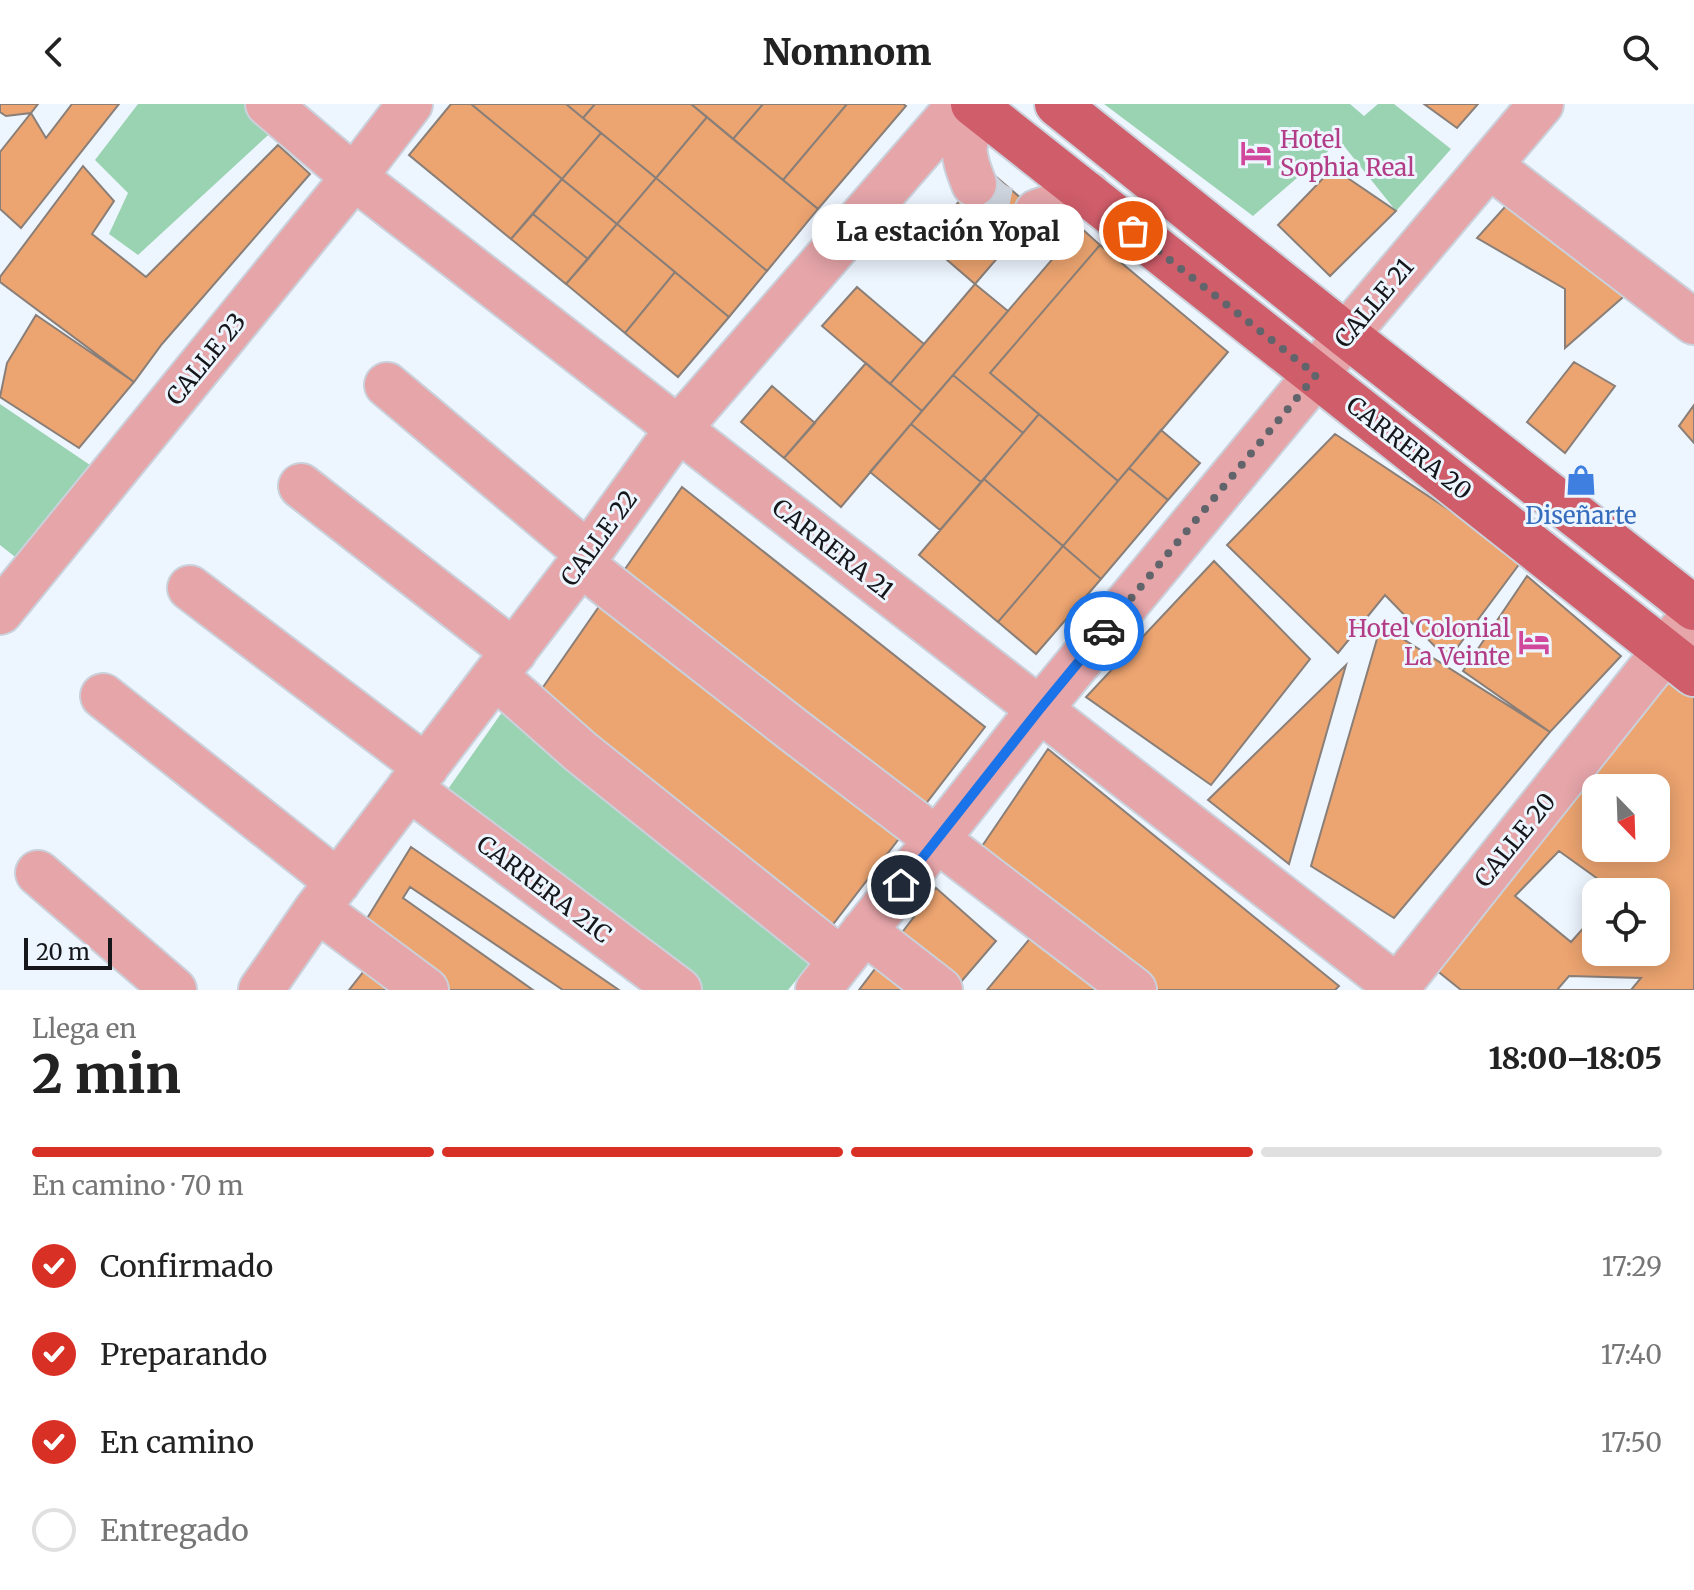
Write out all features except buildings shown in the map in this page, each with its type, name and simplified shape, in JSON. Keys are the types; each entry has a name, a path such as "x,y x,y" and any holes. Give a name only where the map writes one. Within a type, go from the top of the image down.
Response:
{"main road":[{"name":"CARRERA 20","path":"1057,104 1694,611"},
{"name":"CARRERA 20","path":"971,106 1088,194 1680,663"}],"street":[{"name":"CARRERA 21","path":"268,104 354,177 1397,989"},
{"name":"CALLE 23","path":"8,587 354,177 410,104"},
{"name":"CALLE 21","path":"841,961 1039,710 1346,335 1541,104"},
{"path":"971,106 965,160 974,184"},
{"name":"CALLE 22","path":"261,990 327,895 585,559 678,429 971,106"},
{"path":"1490,166 1694,322"},
{"path":"1037,212 1088,194"},
{"path":"387,385 585,559 792,729 1134,990"},
{"path":"301,486 504,664 581,752 841,961 940,990"},
{"name":"CARRERA 21C","path":"190,588 679,990"},
{"name":"CALLE 20","path":"1397,989 1680,663 1694,611"},
{"path":"103,696 327,895 426,990"},
{"path":"38,873 174,990"}],"green space":[{"path":"138,104 248,104 278,126 138,255 109,234 128,193 95,160"},
{"path":"1104,104 1350,104 1364,116 1378,104 1394,104 1451,149 1396,211 1340,141 1253,216"},
{"path":"0,404 93,467 19,560 0,545"},
{"path":"505,708 820,951 788,990 698,990 441,799"}],"tunnel":[{"path":"974,184 1001,208 1037,212"}],"way so far":[{"path":"1104,631 1316,375 1133,231"}],"place":[{"name":"Hotel Sophia Real","path":"1256,153"},
{"name":"La estación Yopal","path":"1133,231"},
{"name":"Diseñarte","path":"1581,480"},
{"name":"Hotel Colonial La Veinte","path":"1534,642"}],"route":[{"path":"901,885 1104,631"}]}
